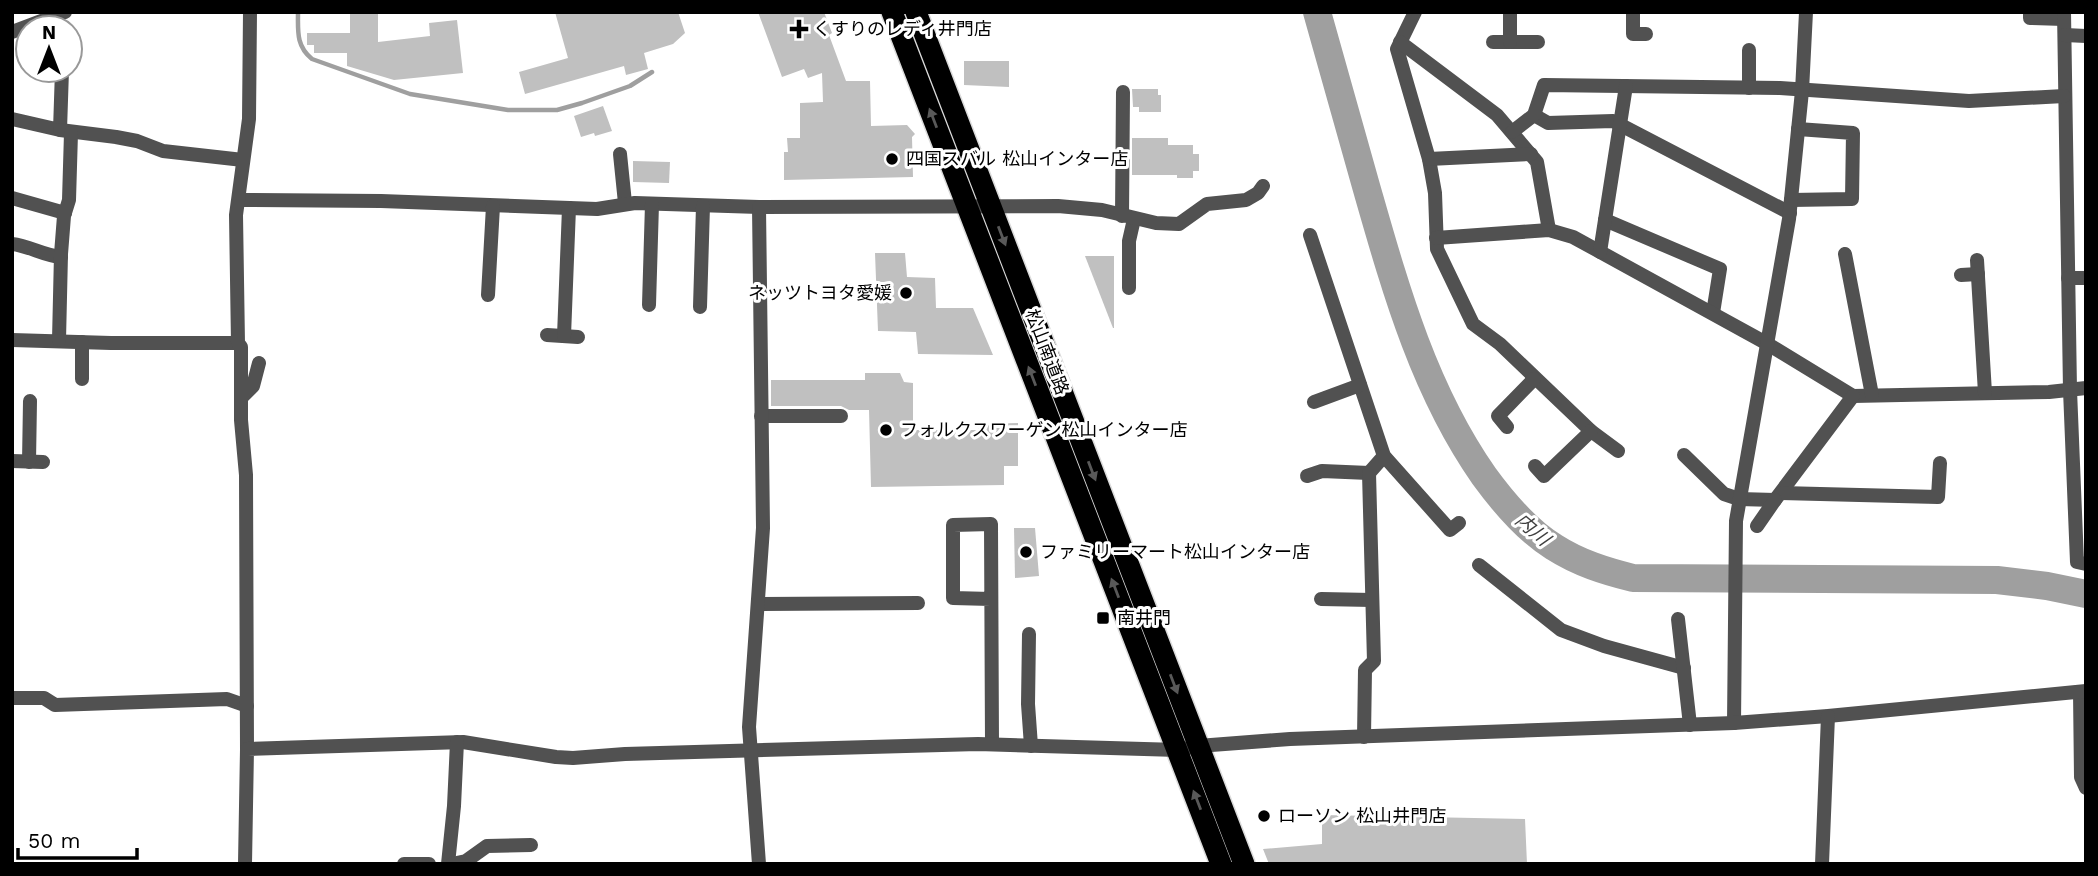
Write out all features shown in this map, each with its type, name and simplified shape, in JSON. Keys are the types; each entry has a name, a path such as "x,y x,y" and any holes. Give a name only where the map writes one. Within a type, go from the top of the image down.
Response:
{"highway":[{"name":"松山南道路","path":"892,12 967,207 1188,748 1244,864"},
{"name":"松山南道路","path":"916,12 990,206 1188,748 1221,864"}],"street":[{"path":"245,864 246,475 241,347 238,343 236,215 240,200 250,91 250,12"},
{"path":"1415,12 1396,49 1429,159 1435,193 1437,249 1473,324 1500,344 1591,431 1618,451"},
{"path":"1510,12 1510,42"},
{"path":"1633,12 1633,34 1646,34"},
{"path":"1734,723 1739,499 1790,206 1807,12"},
{"path":"2029,12 2029,18 2064,16 2070,390 2081,529 2077,562 2086,564"},
{"path":"2065,35 2086,36"},
{"path":"1400,42 1497,115 1531,154 1537,162 1549,230"},
{"path":"1493,42 1538,42"},
{"path":"1749,50 1749,88"},
{"path":"60,340 61,257 65,213 69,200 63,84"},
{"path":"1512,132 1534,115 1544,85 1749,88 1969,101 2064,96"},
{"path":"1600,252 1626,86"},
{"path":"1123,92 1129,288"},
{"path":"1534,115 1548,124 1613,121 1790,206 1852,199 1853,133 1798,128"},
{"path":"12,119 65,131 116,137 163,151 243,160"},
{"path":"620,154 625,203"},
{"path":"1429,159 1531,154"},
{"path":"240,200 381,201 597,209 625,203 759,208 1058,206 1102,210 1156,223 1179,224 1206,204 1246,200 1258,193 1263,186"},
{"path":"12,198 65,213"},
{"path":"649,305 652,204"},
{"path":"488,295 492,206"},
{"path":"699,307 703,206"},
{"path":"547,335 571,336 569,208"},
{"path":"759,208 763,528 750,703 759,864"},
{"path":"1605,220 1720,269 1713,313"},
{"path":"1436,238 1549,230 1573,237 1766,343 1853,396 2086,388"},
{"path":"1310,235 1384,456 1450,530 1459,523"},
{"path":"12,244 30,246 46,256 61,257"},
{"path":"1845,254 1872,395"},
{"path":"1961,275 1978,267 1987,317 1985,393"},
{"path":"2068,278 2086,278"},
{"path":"12,340 238,343"},
{"path":"82,342 82,379"},
{"path":"241,398 253,386 259,363"},
{"path":"1507,427 1499,416 1534,379"},
{"path":"1314,402 1360,385"},
{"path":"1757,526 1853,396"},
{"path":"12,461 36,462 30,401"},
{"path":"761,416 841,416"},
{"path":"1535,466 1544,476 1591,431"},
{"path":"1684,455 1724,494 1739,499 1938,497 1940,463"},
{"path":"1364,737 1365,670 1374,660 1369,473 1384,456"},
{"path":"1307,476 1322,471 1369,473"},
{"path":"991,598 953,598 953,525 991,524 992,744"},
{"path":"1479,565 1561,630 1604,646 1684,668"},
{"path":"1321,599 1372,600"},
{"path":"759,604 918,603"},
{"path":"1678,619 1690,725"},
{"path":"1029,634 1028,704 1031,746"},
{"path":"247,749 457,742 573,758 992,744 1188,748 1364,737 1734,723 2083,692 2081,777 2086,788"},
{"path":"12,698 44,698 55,705 227,699 247,706"},
{"path":"1822,864 1828,716"},
{"path":"457,742 450,864 466,860 487,846 531,845"},
{"path":"404,864 428,864"}],"building":[{"path":"350,12 378,12 378,42 430,36 429,23 457,20 463,73 394,80 347,66 347,53 314,53 314,45 307,45 307,33 350,33"},
{"path":"555,12 678,12 685,33 673,44 644,53 648,69 626,75 624,66 525,94 519,72 568,58"},
{"path":"758,12 824,12 832,33 829,35 846,81 870,81 871,126 907,125 915,134 912,137 913,177 784,180 787,138 800,138 800,103 823,102 822,73 808,78 804,69 782,77"},
{"path":"964,61 1009,61 1009,87 964,85"},
{"path":"1132,89 1158,89 1158,95 1161,95 1161,112 1139,112 1139,107 1133,107"},
{"path":"603,106 612,131 581,137 574,116"},
{"path":"1132,138 1168,138 1168,145 1193,145 1193,154 1199,154 1199,171 1193,171 1193,178 1177,178 1177,175 1132,175"},
{"path":"633,161 670,162 669,183 633,182"},
{"name":"ネッツトヨタ愛媛","path":"875,253 905,253 907,277 935,278 936,308 973,308 993,355 918,354 916,332 878,331"},
{"path":"1085,256 1114,256 1114,328 1113,328"},
{"path":"865,373 900,373 904,382 913,383 913,430 978,430 978,424 1018,423 1018,466 1004,466 1004,485 871,487 869,410 849,410 841,406 771,406 771,380 865,380"},
{"name":"ファミリーマート松山インター店","path":"1014,528 1035,528 1039,576 1015,578"},
{"path":"1322,815 1525,819 1527,864 1269,864 1263,849 1322,844"}],"waterway":[{"path":"298,12 301,43 312,59 410,94 508,110 557,110 630,86 652,72"},
{"name":"内川","path":"1317,12 1388,262 1428,373 1463,443 1484,476 1516,515 1544,540 1583,562 1633,578 1997,580 2086,594"}],"place":[{"name":"くすりのレディ井門店","path":"799,29"},
{"name":"四国スバル 松山インター店","path":"892,159"},
{"name":"ネッツトヨタ愛媛","path":"906,293"},
{"name":"フォルクスワーゲン松山インター店","path":"886,430"},
{"name":"ファミリーマート松山インター店","path":"1026,552"},
{"name":"南井門","path":"1103,618"},
{"name":"ローソン 松山井門店","path":"1264,816"}]}
